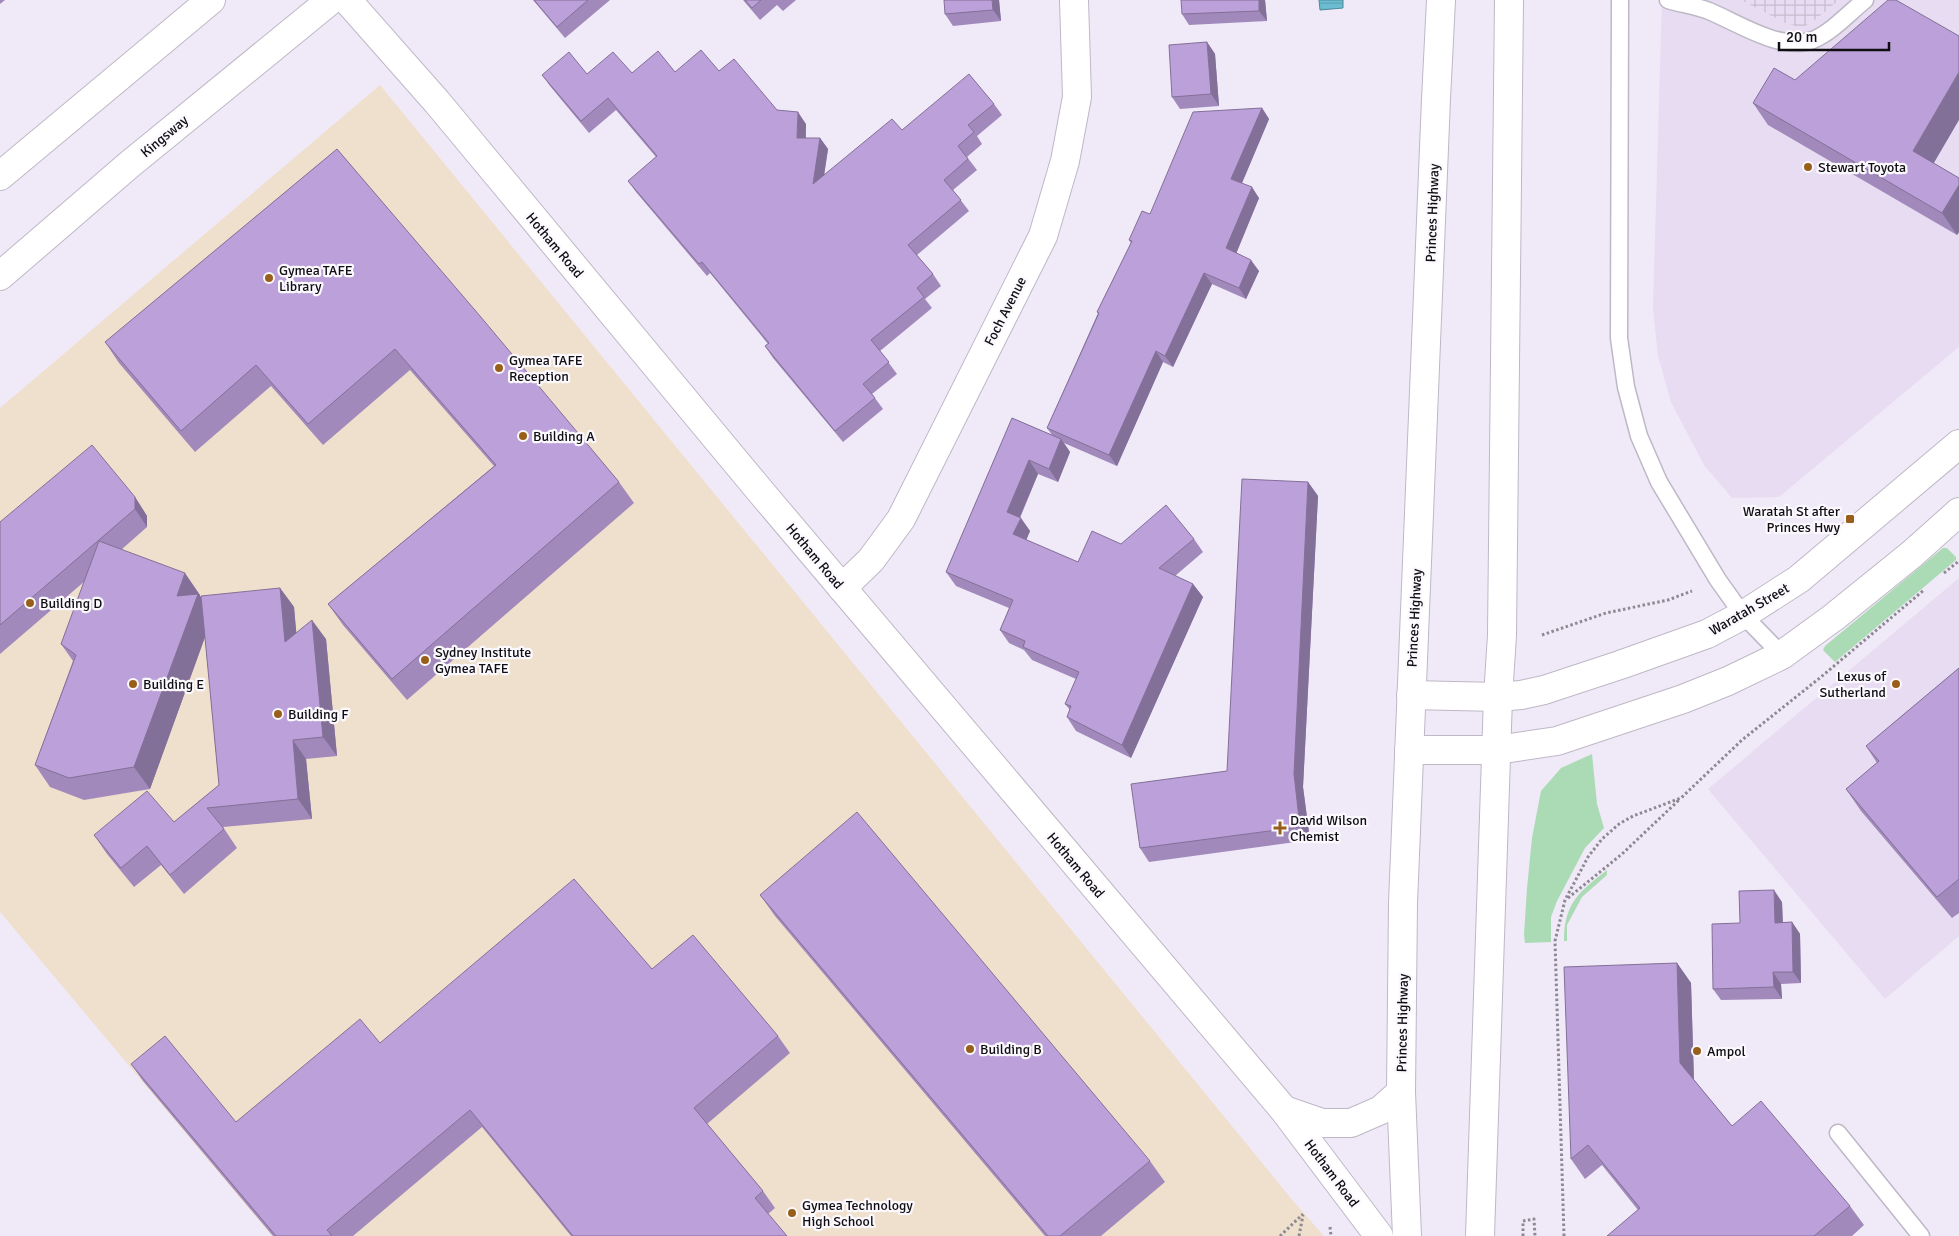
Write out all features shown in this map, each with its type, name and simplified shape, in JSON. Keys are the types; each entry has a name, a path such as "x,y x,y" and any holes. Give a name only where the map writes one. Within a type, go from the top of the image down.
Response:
{"main road":[{"path":"0,176 211,0"},
{"name":"Kingsway","path":"0,276 330,0"},
{"name":"Hotham Road","path":"347,0 436,102 842,588 1284,1110 1379,1236"},
{"name":"Foch Avenue","path":"842,588 871,560 901,519 1042,236 1065,161 1077,97 1074,0"},
{"name":"Princes Highway","path":"1407,1236 1401,1092 1403,903 1441,0"},
{"path":"1480,1236 1496,750 1502,636 1509,0"},
{"name":"Waratah Street","path":"1411,695 1498,696 1536,692 1698,637 1743,615 1799,579 1959,444"},
{"path":"1410,750 1496,750 1557,741 1611,724 1728,681 1782,654 1834,617 1912,554 1959,512"},
{"name":"Hotham Road","path":"1284,1110 1322,1123 1351,1122 1380,1110 1401,1092"}],"lane":[{"path":"1627,0 1620,0 1619,338 1626,388 1639,436 1659,482 1718,580 1743,615 1782,654"},
{"path":"1668,0 1706,10 1782,42 1802,42 1814,40 1825,33 1865,0"},
{"path":"1838,1133 1921,1236"}],"path":[{"path":"1941,576 1959,561"},
{"path":"1542,635 1606,613 1668,600 1718,580"},
{"path":"1565,900 1622,854 1742,740 1927,588"},
{"path":"1564,1236 1555,941 1565,900 1588,857 1602,839 1619,824 1633,816 1681,798"},
{"path":"1280,1236 1304,1214 1299,1236"},
{"path":"1523,1236 1523,1221 1534,1219 1535,1236"}],"shaded area":[{"name":"Stewart Toyota","path":"1662,0 1741,0 1785,23 1805,26 1839,0 1959,0 1959,347 1779,497 1732,498 1704,465 1671,402 1658,356 1653,308"},
{"path":"1741,0 1839,0 1815,20 1805,26 1796,26 1785,23"},
{"name":"Sydney Institute Gymea TAFE","path":"380,85 1294,1202 1324,1236 272,1236 0,912 0,408"},
{"name":"Lexus of Sutherland","path":"1959,578 1959,936 1885,999 1708,789"}],"green space":[{"path":"1943,548 1947,548 1956,557 1956,560 1835,662 1823,650 1825,646"},
{"path":"1592,754 1597,804 1604,828 1585,848 1557,901 1551,917 1551,942 1525,943 1527,888 1532,838 1541,791 1561,768"},
{"path":"1607,870 1607,875 1582,897 1567,925 1567,941 1564,941 1570,908 1581,892"}],"water":[{"path":"1319,0 1343,0 1343,8 1320,10"}],"building":[{"path":"534,0 588,0 557,27"},
{"path":"745,0 761,0 752,8"},
{"path":"944,0 992,0 993,10 945,14"},
{"path":"1181,0 1259,0 1259,11 1182,14"},
{"path":"1888,0 1896,0 1959,36 1959,72 1913,151 1959,178 1959,185 1942,213 1753,103 1774,68 1795,80"},
{"path":"1207,42 1211,94 1172,97 1169,45"},
{"path":"701,50 719,71 734,59 777,110 798,112 797,138 820,138 813,184 892,119 902,130 969,74 994,104 968,125 974,132 958,146 968,159 944,180 961,200 908,245 933,274 917,288 924,297 871,340 889,362 863,384 875,398 835,431 765,346 769,343 702,262 699,264 628,181 657,156 608,98 581,121 542,75 569,52 587,74 613,52 632,73 658,51 675,72"},
{"path":"1262,108 1231,179 1252,187 1226,248 1251,260 1239,288 1204,273 1165,356 1156,351 1109,455 1047,428 1099,313 1097,312 1132,241 1129,240 1142,211 1150,214 1193,112"},
{"name":"Building A","path":"337,149 619,482 392,679 328,604 496,465 395,349 308,424 256,365 181,431 105,342"},
{"path":"1012,418 1061,439 1049,469 1029,460 1007,512 1021,518 1013,534 1078,562 1092,531 1121,544 1166,505 1194,539 1159,568 1193,584 1122,745 1067,717 1071,706 1065,704 1079,672 1023,647 1025,641 1000,630 1013,600 946,572"},
{"name":"Building D","path":"92,445 135,497 135,509 0,625 0,522"},
{"path":"1242,479 1308,482 1294,774 1300,827 1140,848 1131,784 1227,771"},
{"name":"Building E","path":"99,541 185,573 177,596 198,594 134,767 69,778 35,765 76,655 61,644"},
{"path":"280,588 285,642 312,620 323,737 293,740 298,799 207,808 224,829 170,875 147,846 121,868 94,835 147,791 174,822 219,785 201,596"},
{"path":"1959,668 1959,879 1937,897 1846,789 1879,761 1866,746"},
{"name":"Building B","path":"857,812 1150,1161 1060,1236 1048,1236 760,895"},
{"path":"574,879 652,969 693,935 778,1036 694,1108 763,1191 755,1198 787,1236 573,1236 470,1110 327,1230 332,1236 276,1236 131,1064 165,1036 236,1122 360,1019 380,1043"},
{"path":"1774,890 1775,923 1792,922 1793,972 1773,972 1774,987 1713,989 1712,924 1740,923 1739,891"},
{"path":"1677,963 1680,1063 1732,1126 1761,1101 1850,1206 1814,1236 1607,1236 1640,1208 1588,1145 1571,1159 1564,967"}],"place":[{"name":"Stewart Toyota","path":"1808,167"},
{"name":"Gymea TAFE Library","path":"269,278"},
{"name":"Gymea TAFE Reception","path":"499,368"},
{"name":"Building A","path":"523,436"},
{"name":"Waratah St after Princes Hwy","path":"1850,519"},
{"name":"Building D","path":"30,603"},
{"name":"Sydney Institute Gymea TAFE","path":"425,660"},
{"name":"Building E","path":"133,684"},
{"name":"Lexus of Sutherland","path":"1896,684"},
{"name":"Building F","path":"278,714"},
{"name":"David Wilson Chemist","path":"1280,828"},
{"name":"Building B","path":"970,1049"},
{"name":"Ampol","path":"1697,1051"},
{"name":"Gymea Technology High School","path":"792,1213"}]}
